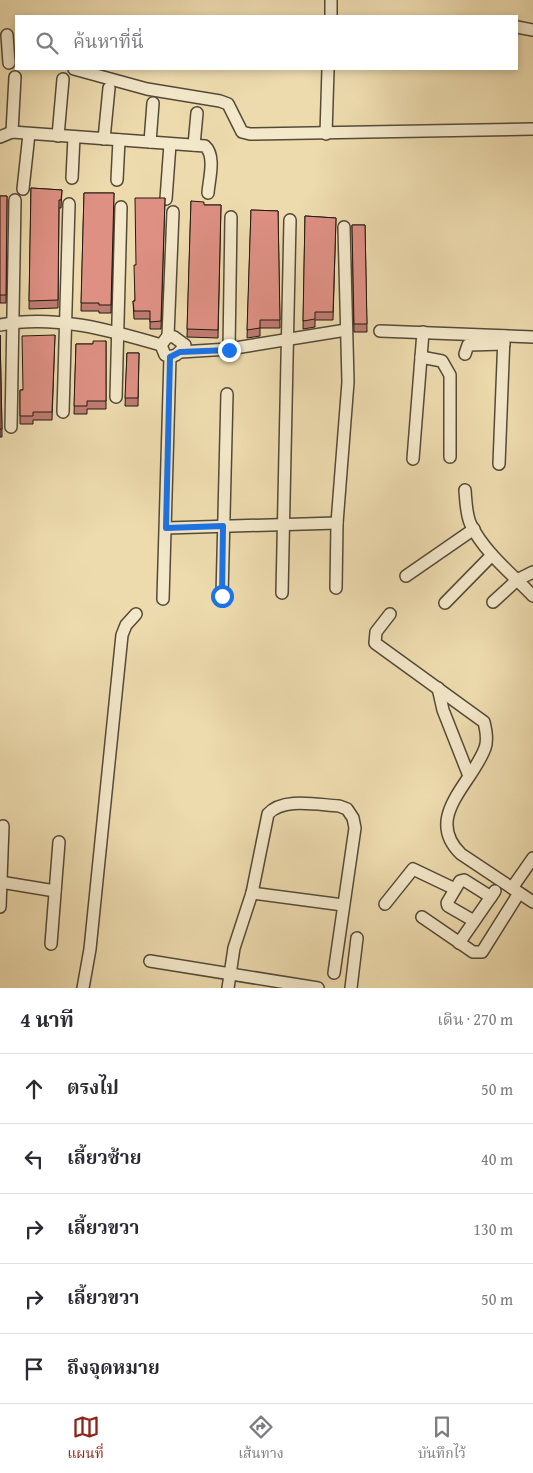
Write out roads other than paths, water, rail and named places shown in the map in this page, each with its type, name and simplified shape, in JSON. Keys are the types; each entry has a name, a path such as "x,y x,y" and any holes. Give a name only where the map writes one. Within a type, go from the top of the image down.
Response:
{"street":[{"path":"330,15 331,0"},
{"path":"518,27 533,30"},
{"path":"7,35 8,63"},
{"path":"78,70 147,89 228,104 242,132 326,134 533,129"},
{"path":"326,134 328,70"},
{"path":"12,132 16,77"},
{"path":"58,136 63,79"},
{"path":"104,139 108,88"},
{"path":"150,142 153,103"},
{"path":"194,145 197,113"},
{"path":"0,137 12,132 205,146 210,150 211,158 208,193"},
{"path":"23,189 30,134"},
{"path":"72,178 74,137"},
{"path":"117,180 120,140"},
{"path":"166,200 170,144"},
{"path":"11,428 15,200"},
{"path":"64,412 70,204"},
{"path":"116,397 121,207"},
{"path":"173,212 164,341 165,355 229,350 346,330"},
{"path":"229,350 231,217"},
{"path":"282,593 290,220"},
{"path":"336,588 336,523 348,382 344,227"},
{"path":"0,325 13,322 66,324 164,341 174,337 185,345 175,354 163,599"},
{"path":"380,331 423,332 504,340"},
{"path":"413,460 423,332"},
{"path":"465,354 468,345 533,337"},
{"path":"499,464 504,340"},
{"path":"420,357 442,361 450,375 450,457"},
{"path":"222,596 228,394"},
{"path":"465,490 467,511 474,529 492,555 533,596"},
{"path":"166,528 336,523"},
{"path":"406,576 474,529"},
{"path":"444,603 492,555"},
{"path":"493,602 517,580 533,572"},
{"path":"83,988 90,949 122,635 126,625 136,614"},
{"path":"390,614 376,632 375,643 484,722 487,734 485,748 448,813 446,834 451,844 460,854 533,902"},
{"path":"438,688 443,710 469,776"},
{"path":"228,988 234,948 252,893 268,814 273,808 283,804 339,806 347,809 353,818 355,828 334,973"},
{"path":"0,907 3,826"},
{"path":"51,944 59,842"},
{"path":"422,917 473,952 482,952 533,858"},
{"path":"384,904 413,869 455,889"},
{"path":"459,943 493,894 464,880 460,881 447,903 448,906 474,921"},
{"path":"1,882 55,891"},
{"path":"252,893 343,905"},
{"path":"351,988 357,938"},
{"path":"150,961 318,988"}]}
